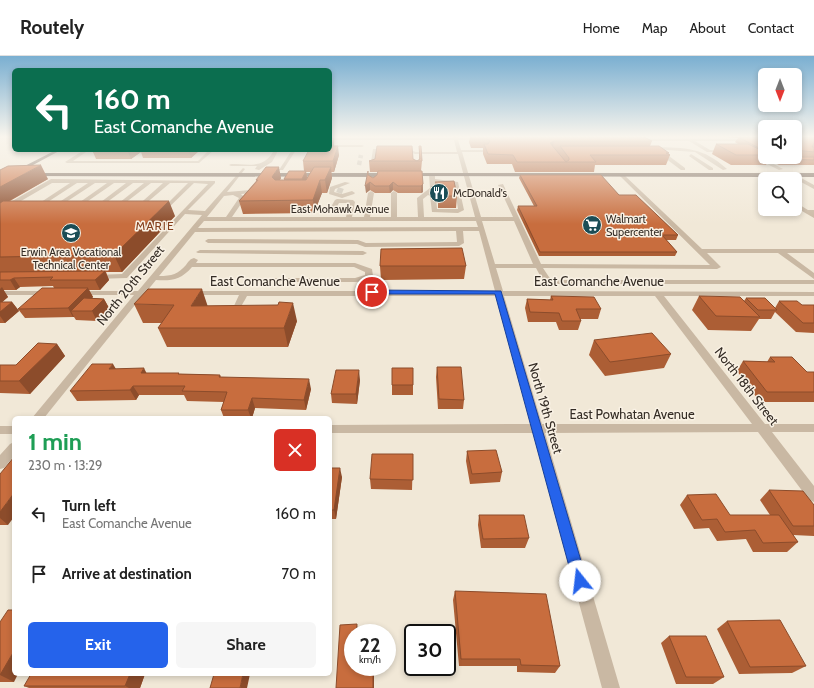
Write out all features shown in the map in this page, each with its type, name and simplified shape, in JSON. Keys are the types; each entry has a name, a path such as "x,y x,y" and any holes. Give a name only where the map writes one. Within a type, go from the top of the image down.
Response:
{"main road":[{"path":"21,172 32,165"},
{"path":"29,175 241,172 257,170 358,167 373,172"},
{"path":"408,169 684,167 711,169 814,169"},
{"path":"12,172 241,172 266,175 350,175 373,172 394,172"},
{"path":"402,175 432,177 467,175 758,175"},
{"path":"802,175 814,175"}],"street":[{"path":"257,170 262,165"},
{"path":"281,169 283,165"},
{"path":"373,182 374,165"},
{"name":"North 19th Street","path":"463,165 467,175 498,292 611,688"},
{"path":"680,165 684,167"},
{"path":"706,165 711,169"},
{"path":"719,165 725,169"},
{"path":"774,165 781,169"},
{"name":"North 20th Street","path":"40,416 241,172"},
{"path":"394,172 394,182"},
{"path":"223,194 246,193 256,190 266,175"},
{"path":"282,184 287,175"},
{"path":"309,184 313,175"},
{"path":"330,215 326,210 331,197 344,190 350,175"},
{"path":"492,266 716,267 622,175"},
{"path":"432,177 456,183 461,210 437,212 420,216 420,198 433,189 432,177"},
{"path":"802,180 814,187"},
{"path":"0,212 51,181 213,182 173,212"},
{"path":"63,212 29,212 75,182"},
{"path":"46,212 93,182"},
{"path":"112,182 70,212 120,211"},
{"path":"92,212 131,182"},
{"path":"109,211 149,182"},
{"path":"134,211 168,182"},
{"path":"85,277 124,276 173,212 192,182"},
{"path":"501,185 515,219 538,266 546,279 552,282 814,282"},
{"path":"368,218 371,193"},
{"path":"394,193 394,218"},
{"path":"428,193 433,195 434,211 437,212"},
{"path":"223,194 242,197 228,219"},
{"path":"458,194 472,194"},
{"path":"330,215 335,202 348,200 352,202 349,218"},
{"path":"802,209 814,216"},
{"path":"127,211 149,211"},
{"name":"East Mohawk Avenue","path":"156,211 228,219 305,219 330,215 349,218 394,218 420,216 480,223"},
{"path":"0,212 9,212 0,218"},
{"path":"807,212 814,212"},
{"path":"271,293 302,229 305,219"},
{"path":"208,241 358,242 390,229 459,229 480,223 515,219"},
{"path":"193,230 302,229 388,245 414,245 460,244 459,229"},
{"path":"388,245 390,229"},
{"path":"412,229 414,245"},
{"path":"435,229 438,244"},
{"path":"154,278 175,278 183,274 217,230"},
{"path":"200,252 291,252 366,240"},
{"path":"355,265 366,240"},
{"path":"701,251 814,251"},
{"path":"780,251 814,277"},
{"path":"190,265 355,265 369,271 369,276 364,279 355,280 278,280"},
{"name":"East Comanche Avenue","path":"181,293 498,292 814,294"},
{"path":"0,293 55,293"},
{"path":"71,293 165,293"},
{"path":"244,293 236,308 238,313 248,319 255,320"},
{"path":"290,302 293,293"},
{"name":"North 18th Street","path":"657,293 814,496"},
{"name":"East Powhatan Avenue","path":"332,429 814,428"},
{"path":"0,430 12,430"},
{"path":"0,464 12,449"}],"building":[{"path":"40,165 0,187 0,170 8,166"},
{"path":"266,167 279,167 272,177 275,180 306,180 314,167 331,167 325,180 320,180 313,200 239,201 258,180 256,180"},
{"path":"289,171 306,171 302,179 284,179"},
{"path":"368,171 368,175 373,178 377,175 378,171 422,171 423,184 421,186 398,186 393,182 389,186 375,186 370,182 365,186"},
{"name":"Walmart Supercenter","path":"520,175 601,175 619,195 636,195 678,235 662,235 677,252 540,252 518,206 537,206"},
{"path":"454,181 457,196 439,196 438,184 435,182"},
{"path":"3,201 169,201 114,255 0,257 0,203"},
{"path":"462,248 466,266 380,266 381,249"},
{"path":"105,271 95,280 50,280 53,277 14,278 10,280 0,280 0,272"},
{"path":"42,288 88,288 68,308 18,309"},
{"path":"148,289 202,289 191,306 278,305 279,302 293,303 284,328 158,328 174,305 134,304"},
{"path":"551,296 594,297 601,309 576,309 581,321 562,321 559,313 530,312 527,299 553,300"},
{"path":"699,296 740,297 760,317 716,316"},
{"path":"84,298 104,299 92,311 71,311"},
{"path":"746,298 765,298 777,310 758,310"},
{"path":"779,301 797,301 802,305 814,305 814,323 803,323"},
{"path":"0,302 12,302 0,312"},
{"path":"652,333 671,354 610,362 594,340"},
{"path":"38,343 57,344 19,381 0,381 0,365 16,365"},
{"path":"770,357 792,357 807,372 814,372 814,392 767,392 743,361 775,362"},
{"path":"92,364 113,364 109,369 144,368 141,373 179,373 178,374 220,375 219,377 309,379 304,400 252,398 248,410 221,410 227,392 182,391 185,386 133,386 130,390 70,391"},
{"path":"437,367 461,367 464,400 439,399"},
{"path":"392,368 413,368 413,385 392,385"},
{"path":"336,370 359,370 356,394 331,394"},
{"path":"496,450 502,472 472,474 467,451"},
{"path":"372,454 413,454 413,480 370,479"},
{"path":"12,459 12,496 0,512 0,474"},
{"path":"332,468 340,468 334,510 332,510"},
{"path":"769,490 803,491 814,505 814,526 793,526"},
{"path":"716,494 730,515 779,515 798,542 763,543 755,530 725,532 717,519 702,520 687,495"},
{"path":"479,515 524,515 529,538 483,539"},
{"path":"455,591 546,594 560,666 521,665 520,659 461,659"},
{"path":"8,610 12,610 12,654 0,675 0,622"},
{"path":"780,620 806,666 750,667 727,621"},
{"path":"340,625 344,625 344,676 373,676 373,688 336,688"},
{"path":"669,636 706,636 724,677 686,677"},
{"path":"30,676 129,676 125,686 24,686"},
{"path":"213,676 243,676 240,688 210,688"}],"tunnel":[{"path":"339,193 341,188"}],"place":[{"name":"McDonald's","path":"439,193"},
{"name":"Walmart Supercenter","path":"592,225"},
{"name":"Erwin Area Vocational Technical Center","path":"71,233"}],"district":[{"name":"MARIE","path":"155,226"}],"route":[{"path":"372,292 498,292 580,581"}]}
